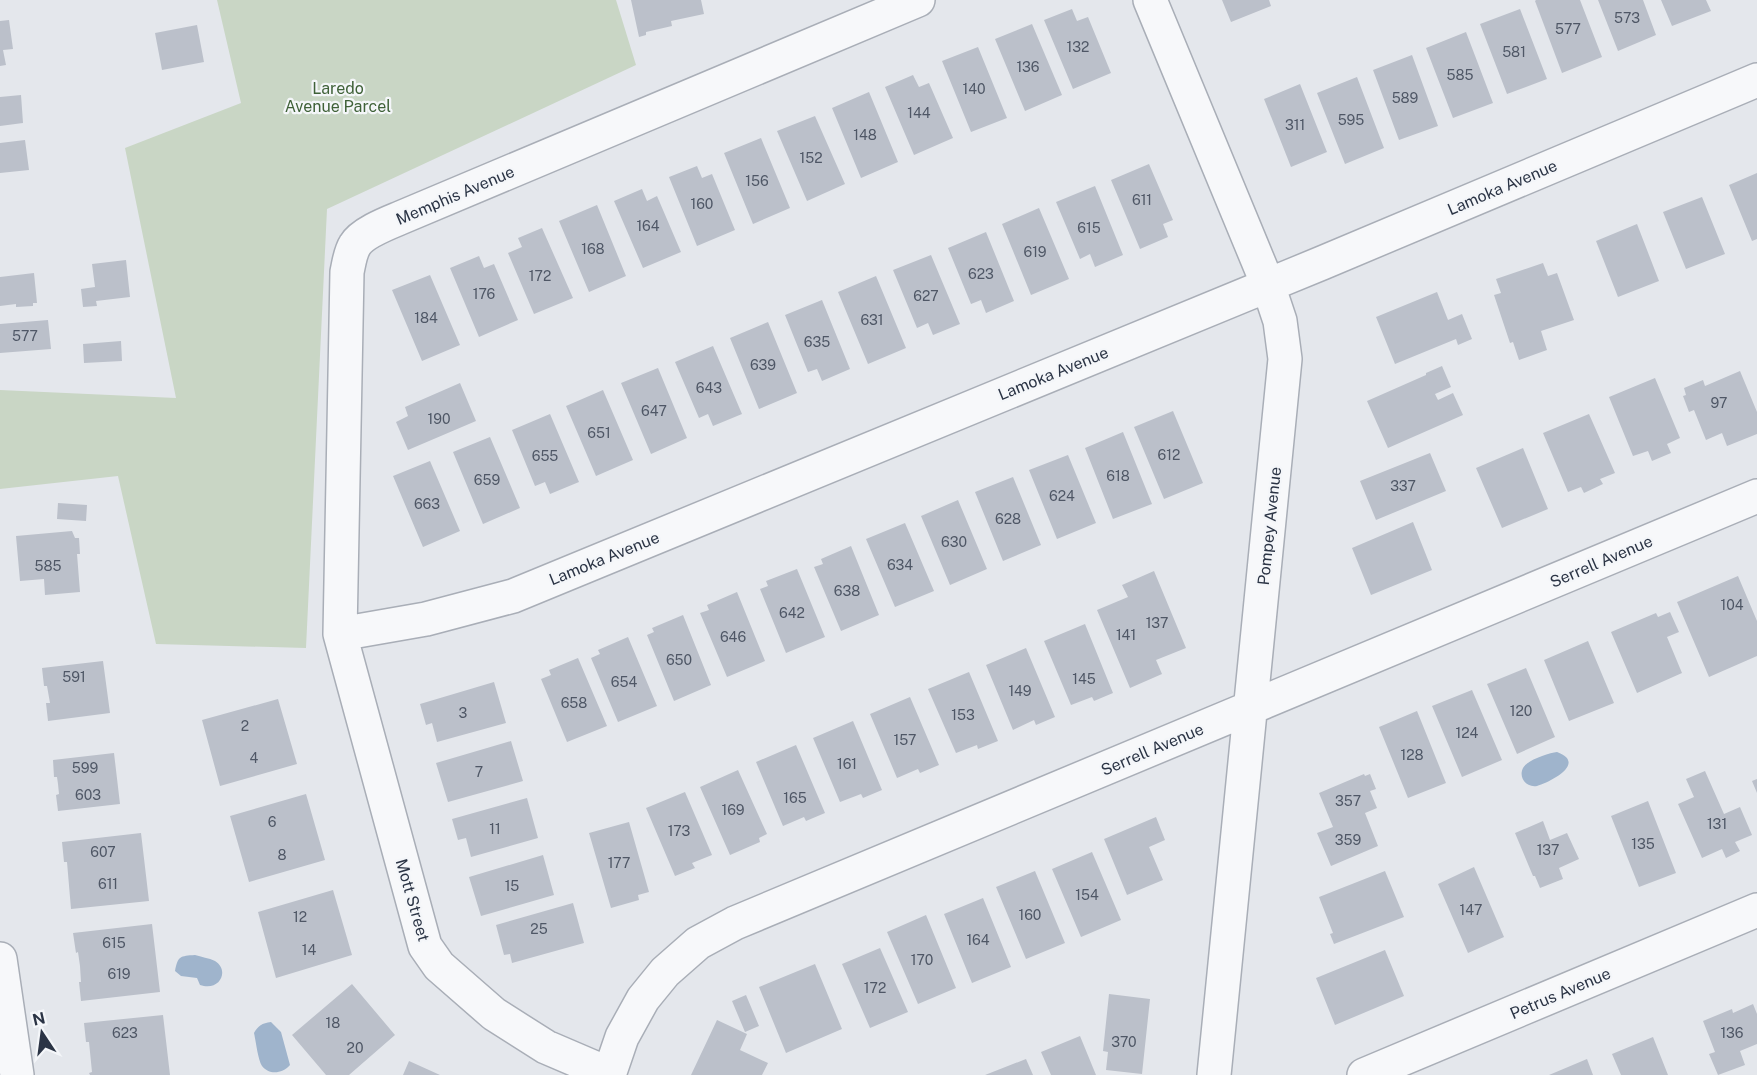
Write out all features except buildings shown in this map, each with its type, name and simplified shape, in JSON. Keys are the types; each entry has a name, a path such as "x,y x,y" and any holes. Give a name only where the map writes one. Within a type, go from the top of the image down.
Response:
{"street":[{"name":"Memphis Avenue","path":"340,634 347,272 356,243 377,228 400,218 918,0"},
{"name":"Pompey Avenue","path":"1150,0 1268,285 1280,321 1286,359 1214,1075"},
{"name":"Lamoka Avenue","path":"340,634 426,619 513,596 1268,285 1757,80"},
{"name":"Serrell Avenue","path":"609,1074 622,1037 643,999 665,972 698,944 735,923 1757,496"},
{"name":"Mott Street","path":"340,634 425,946 439,966 494,1014 546,1047 609,1074"},
{"name":"Petrus Avenue","path":"1364,1075 1757,910"},
{"path":"0,959 17,1075"}],"green space":[{"name":"Laredo Avenue Parcel","path":"217,0 616,0 636,65 327,209 306,648 156,644 118,476 0,489 0,390 176,398 125,148 241,103"}],"water":[{"path":"1557,752 1565,756 1568,761 1568,767 1564,772 1537,786 1524,782 1522,772 1525,765 1538,757"},
{"path":"195,955 213,960 219,965 222,974 217,983 207,986 200,985 197,978 181,976 175,971 180,958"},
{"path":"271,1022 281,1032 290,1065 276,1072 268,1071 262,1066 254,1033 261,1025"}]}
